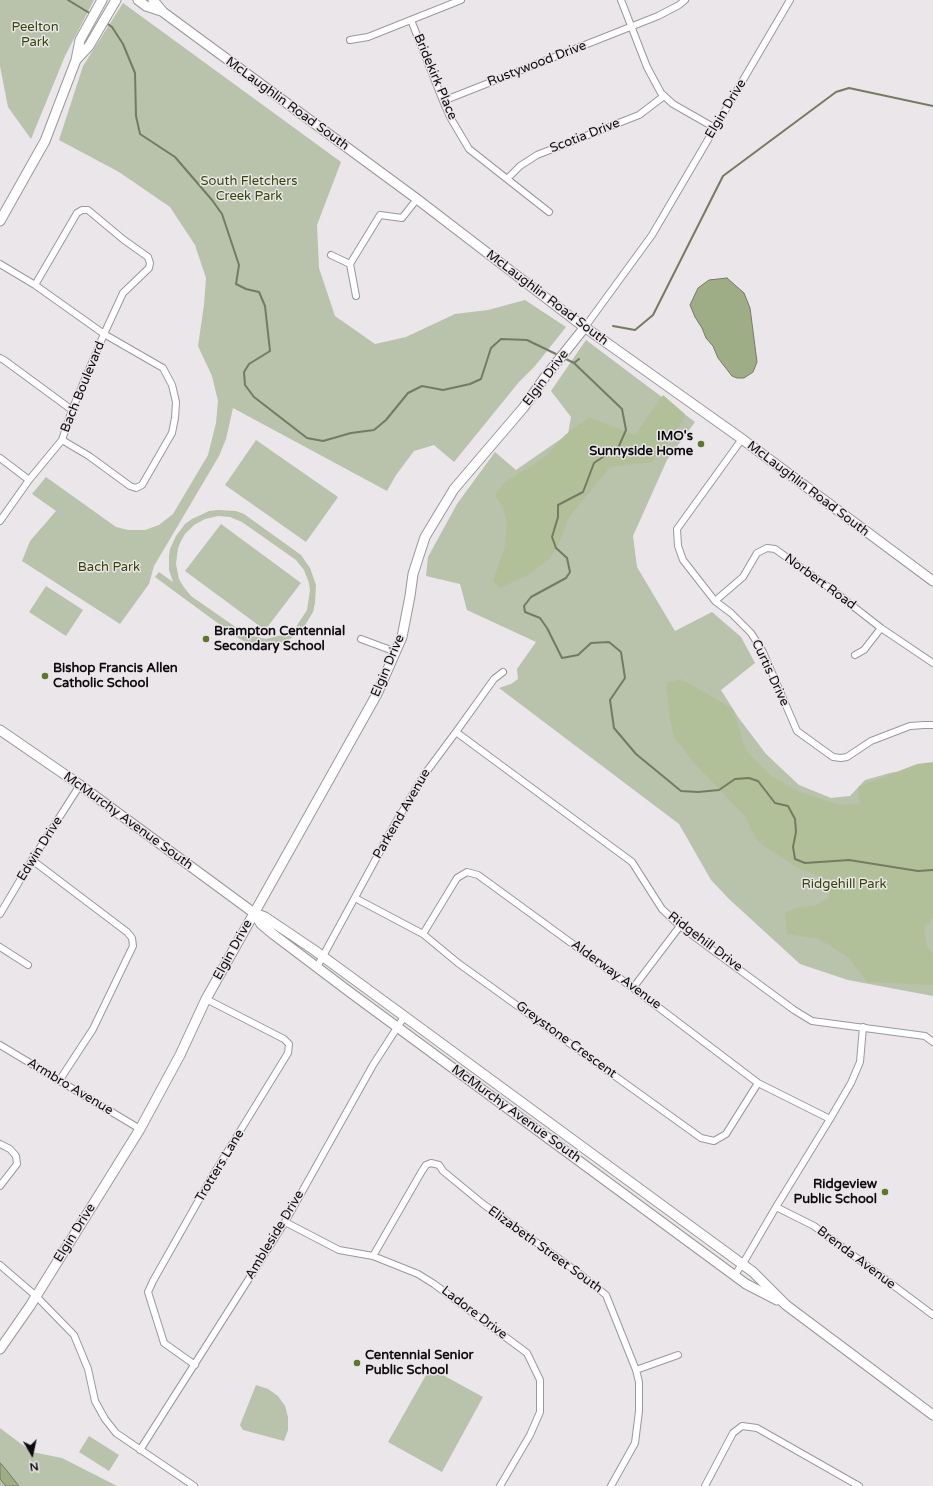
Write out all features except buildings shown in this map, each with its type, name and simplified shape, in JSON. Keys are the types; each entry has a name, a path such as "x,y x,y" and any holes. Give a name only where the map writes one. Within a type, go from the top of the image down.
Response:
{"street":[{"path":"76,60 89,46 116,0"},
{"name":"McLaughlin Road South","path":"138,0 146,6 163,12"},
{"name":"McLaughlin Road South","path":"153,0 163,12 417,200 585,327 742,439 933,581"},
{"path":"350,40 368,37 461,0"},
{"path":"621,0 647,67 661,93 673,104 715,128"},
{"name":"Rustywood Drive","path":"442,101 658,16 679,5 685,0"},
{"name":"Elgin Drive","path":"0,1349 36,1296 140,1129 180,1055 206,999 378,694 402,637 413,574 425,537 454,489 524,407 652,235 790,0"},
{"path":"0,221 46,141 76,60 80,40 101,1"},
{"name":"Bridekirk Place","path":"411,20 442,101 470,149 550,212"},
{"name":"Scotia Drive","path":"508,178 520,166 537,155 639,115 664,96"},
{"path":"356,296 350,264 380,215 402,218 417,200"},
{"path":"35,285 77,213 82,210 88,210 124,240 148,257 150,263 149,268 122,293 104,334 163,368 168,374 176,402 172,433 142,485 136,488 130,486 89,456 62,440"},
{"path":"331,255 350,264"},
{"name":"Bach Boulevard","path":"0,264 35,285 104,334 72,410 62,440 29,480 0,520"},
{"path":"0,358 72,410"},
{"name":"Curtis Drive","path":"742,439 677,529 678,546 684,560 715,601 731,613 751,633 763,652 797,731 833,757 841,758 847,757 871,741 910,726 933,726"},
{"path":"0,458 29,480"},
{"name":"Norbert Road","path":"715,601 743,577 757,553 767,548 774,549 831,589 881,628 933,663"},
{"path":"855,656 864,650 881,628"},
{"path":"362,639 396,652"},
{"name":"Parkend Avenue","path":"317,967 424,775 494,679 504,672"},
{"name":"McMurchy Avenue South","path":"0,730 80,785 254,914 261,924 317,967 734,1276 786,1305"},
{"name":"Ridgehill Drive","path":"456,732 632,862 662,909 680,926 794,1010 812,1020 925,1036 933,1042"},
{"name":"Edwin Drive","path":"0,914 32,860 80,785"},
{"path":"32,860 127,932 132,938 133,946 93,1029 59,1080"},
{"name":"Alderway Avenue","path":"423,934 457,878 467,872 478,875 633,988 758,1083 830,1119"},
{"name":"Greystone Crescent","path":"355,898 423,934 458,963 701,1138 714,1141 726,1134 758,1083"},
{"name":"McMurchy Avenue South","path":"254,914 265,917 322,956 742,1264 755,1274 786,1305 933,1415"},
{"path":"633,988 680,926"},
{"path":"0,947 28,965"},
{"name":"Trotters Lane","path":"195,1365 164,1343 148,1292 213,1175 288,1053 289,1044 284,1039 206,999"},
{"name":"Ambleside Drive","path":"140,1450 285,1222 397,1026 404,1017"},
{"path":"734,1276 850,1084 860,1062 863,1027"},
{"name":"Armbro Avenue","path":"0,1045 140,1129"},
{"path":"0,1144 10,1149 16,1156 17,1164 0,1186"},
{"name":"Elizabeth Street South","path":"373,1256 426,1165 430,1163 439,1165 443,1171 483,1204 580,1274 606,1295 636,1370 639,1382 639,1411 635,1443 611,1486"},
{"name":"Brenda Avenue","path":"776,1207 814,1226 933,1315"},
{"name":"Ladore Drive","path":"285,1222 340,1250 373,1256 418,1274 434,1284 528,1353 540,1380 540,1412 530,1435 500,1486"},
{"path":"0,1265 36,1296 74,1335 88,1369 95,1401 105,1419 116,1433 194,1486"},
{"path":"636,1370 678,1355"},
{"path":"705,1486 733,1433 742,1426 757,1428 859,1486"}],"green space":[{"name":"Peelton Park","path":"0,0 94,0 65,56 31,139 8,107 0,66"},
{"name":"South Fletchers Creek Park","path":"123,3 341,162 317,225 319,268 335,316 375,344 406,337 455,314 488,310 525,300 566,327 454,462 434,445 414,451 396,475 387,491 233,408 226,439 219,456 154,566 149,584 120,624 22,561 30,541 56,511 32,494 46,477 116,527 128,530 145,530 159,525 173,514 208,455 216,423 218,401 212,376 198,346 206,278 195,245 170,207 119,172 59,140 83,66"},
{"name":"Ridgehill Park","path":"586,340 695,422 667,460 633,536 637,567 675,631 712,612 741,637 755,663 721,690 738,717 766,754 799,785 831,798 850,796 865,780 890,773 923,767 933,768 933,996 848,980 800,964 729,899 711,880 679,824 499,688 511,684 518,679 517,669 536,642 467,610 460,584 426,576 428,557 457,504 495,452 516,470 568,434 571,417 551,391"},
{"path":"663,395 685,414 683,421 652,462 610,467 569,517 560,541 550,558 528,575 500,588 493,581 505,546 507,523 503,508 495,495 503,484 546,456 565,435 589,417 635,435"},
{"path":"256,440 338,497 306,542 225,485"},
{"path":"209,511 236,511 244,514 301,555 310,568 316,585 313,612 304,627 290,639 264,646 246,642 238,638 155,577 159,572 173,582 169,570 169,556 170,549 176,536 185,524","holes":["218,516 230,517 242,522 296,560 304,570 310,590 307,610 296,627 285,634 266,639 247,635 191,596 179,579 176,564 178,548 185,534 194,525 205,519"]},
{"path":"221,524 301,583 265,630 185,571"},
{"path":"46,586 83,610 66,636 29,612"},
{"path":"681,679 733,709 746,750 771,776 800,792 840,805 860,803 858,787 917,764 933,762 933,917 924,927 927,947 933,954 933,985 867,982 848,957 819,939 787,934 785,913 796,908 817,905 830,896 826,879 798,868 758,842 744,815 694,763 674,737 666,683"},
{"path":"430,1368 483,1397 442,1472 388,1442"},
{"path":"256,1385 268,1389 278,1396 285,1406 288,1417 288,1430 284,1441 243,1430 240,1425"},
{"path":"0,1428 32,1452 62,1458 117,1486 0,1486"},
{"path":"89,1436 119,1455 109,1471 79,1452"}],"shaded area":[{"path":"727,278 744,293 750,308 757,362 753,372 744,378 732,376 718,358 713,346 706,338 690,305 698,288 709,280"},
{"path":"0,1463 19,1486 6,1486 0,1479"}],"waterway":[{"path":"68,0 91,14"},
{"path":"105,22 112,27 123,44 135,73 136,116 140,134 175,157 212,200 222,214 239,265 236,284 246,289 259,292 265,306 270,351 249,364"},
{"path":"613,326 635,330 653,315 723,176 836,92 849,88 933,106"},
{"path":"249,364 244,372 245,385 254,397 307,438 323,441 351,433 374,430 386,420 408,393 422,386 443,390 470,384 481,379 491,348 501,339 527,340 558,355"},
{"path":"564,358 574,363 622,409 626,430 619,446 594,463 583,492 558,505 558,517 552,537 556,548 567,558 570,572 566,578 531,597 524,606 525,612 540,618 547,628 562,658 578,655 591,643 609,642 621,652 625,678 610,700 614,728 636,754 681,791 698,792 719,790 735,779 749,778 758,781 775,803 788,806 795,819 796,832 793,847 795,859 805,863 849,860 918,871 933,870"},
{"path":"574,363 579,359"}],"place":[{"name":"IMO's Sunnyside Home","path":"701,444"},
{"name":"Brampton Centennial Secondary School","path":"206,639"},
{"name":"Bishop Francis Allen Catholic School","path":"45,676"},
{"name":"Ridgeview Public School","path":"885,1192"},
{"name":"Centennial Senior Public School","path":"357,1363"}],"park label":[{"name":"Bach Park","path":"109,568"}]}
